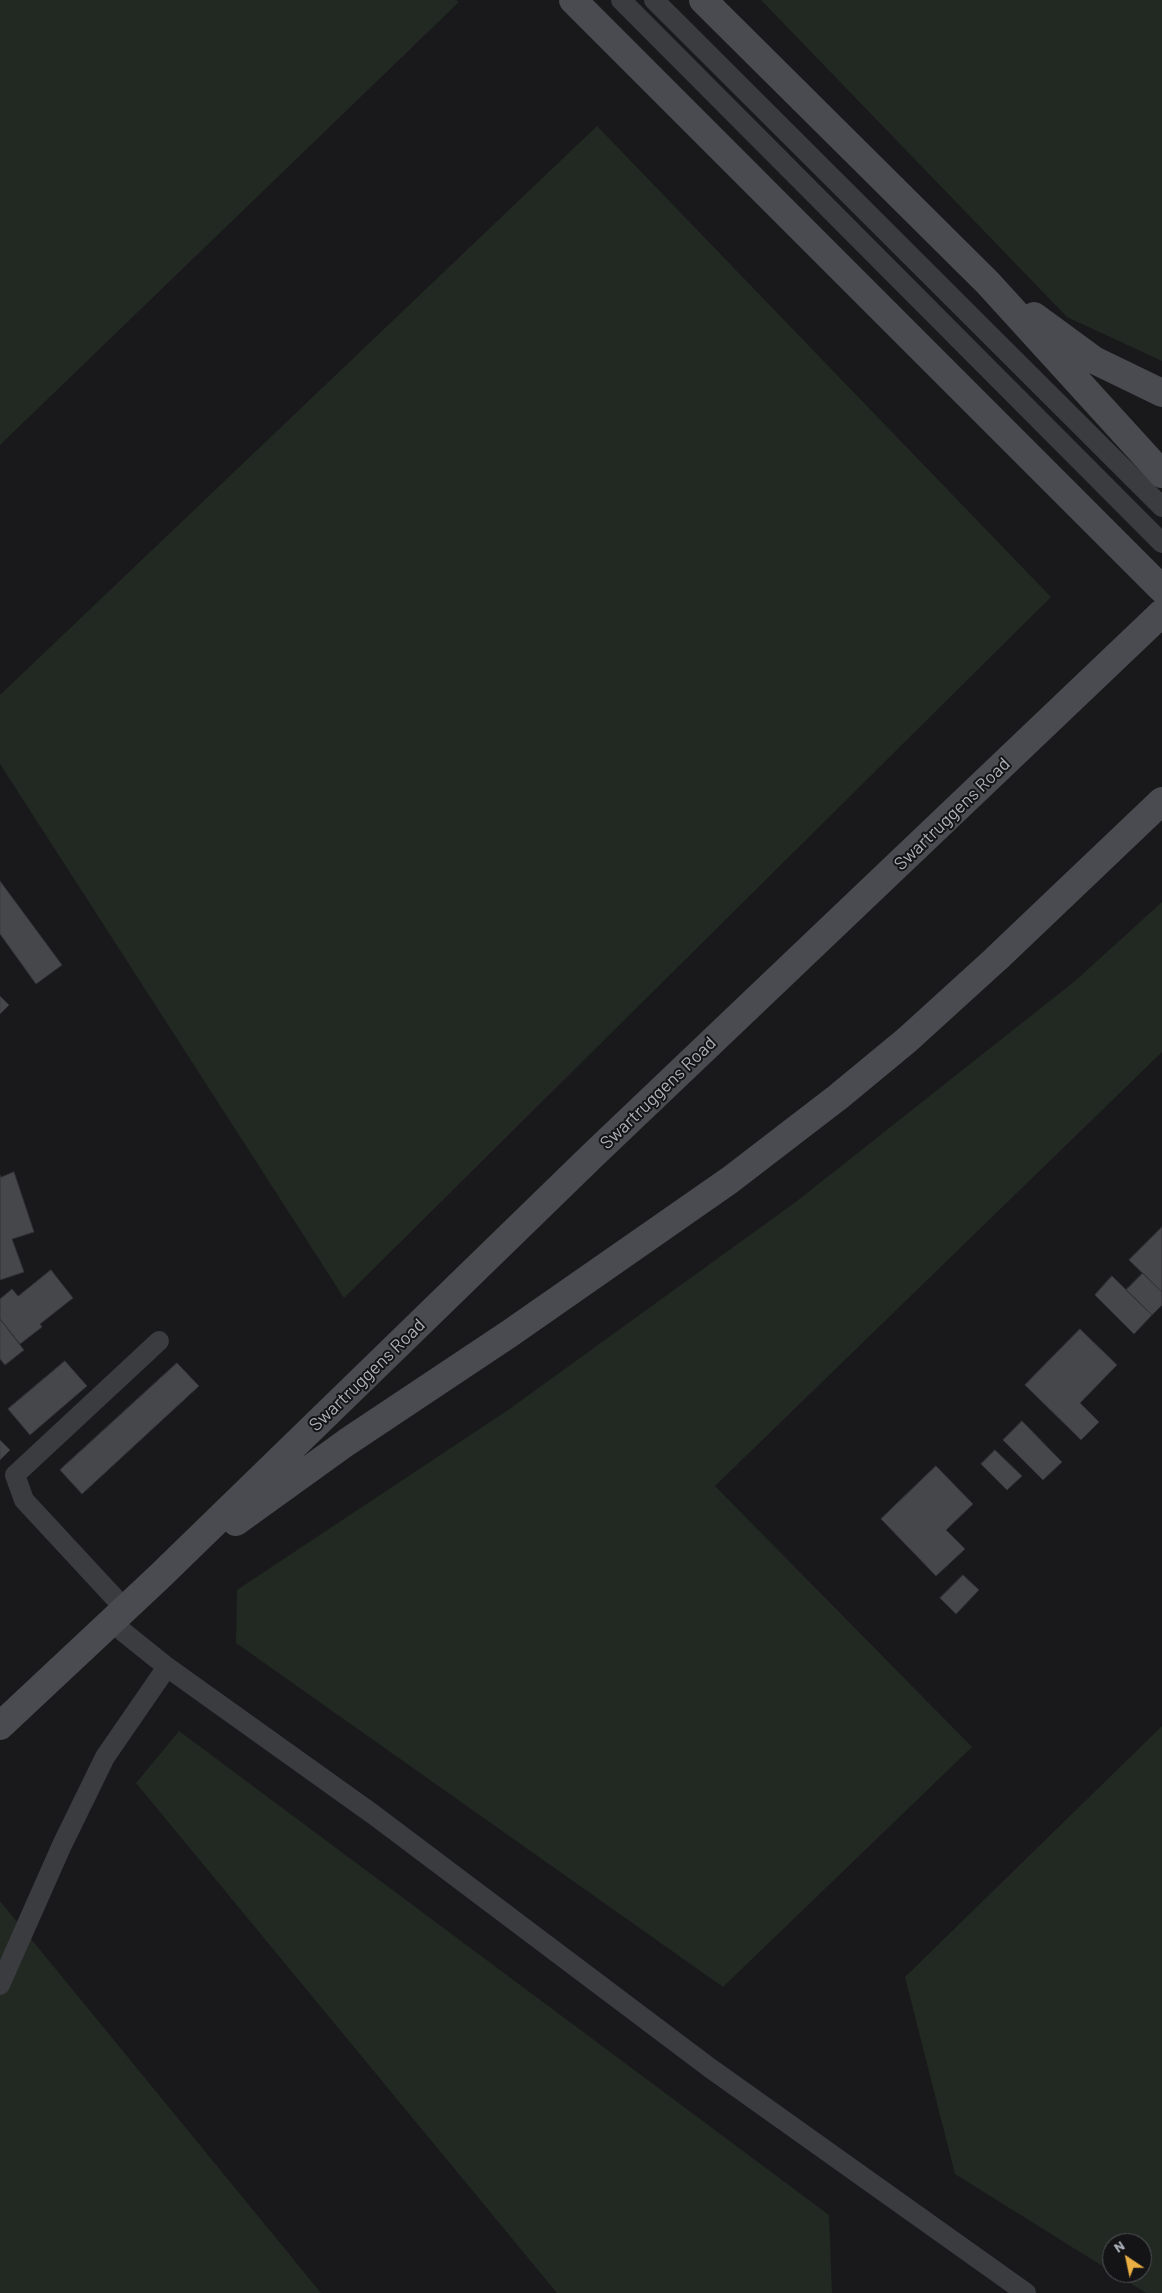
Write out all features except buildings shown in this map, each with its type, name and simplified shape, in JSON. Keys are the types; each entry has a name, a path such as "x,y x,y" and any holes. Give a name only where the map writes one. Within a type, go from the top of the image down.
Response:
{"main road":[{"path":"573,0 1162,589"},
{"path":"703,0 988,283 1162,474"},
{"path":"988,283 1094,360 1162,393"},
{"name":"Swartruggens Road","path":"0,1726 159,1577 600,1148 1162,613"},
{"name":"Swartruggens Road","path":"159,1577 346,1442 509,1334 730,1180 907,1040 1162,801"}],"lane":[{"path":"621,0 1162,543"},
{"path":"654,0 1162,507"},
{"path":"159,1341 15,1475 24,1500 118,1616 167,1667 374,1815 710,2068 1026,2293"},
{"path":"0,1985 62,1845 105,1757 167,1667"}],"shaded area":[{"path":"0,0 456,0 459,2 0,445"},
{"path":"761,0 1162,0 1162,361 1067,317"},
{"path":"597,126 1051,597 344,1298 0,764 0,695"},
{"path":"1162,902 1162,1052 715,1486 972,1747 723,1987 236,1643 237,1590 508,1410 797,1201 1075,981"},
{"path":"1162,1726 1162,2293 1146,2293 1130,2283 1152,2283 1152,2233 1102,2233 1102,2266 955,2174 905,1977"},
{"path":"179,1731 829,2215 832,2293 557,2293 136,1783"},
{"path":"0,1901 321,2293 0,2293"}]}
